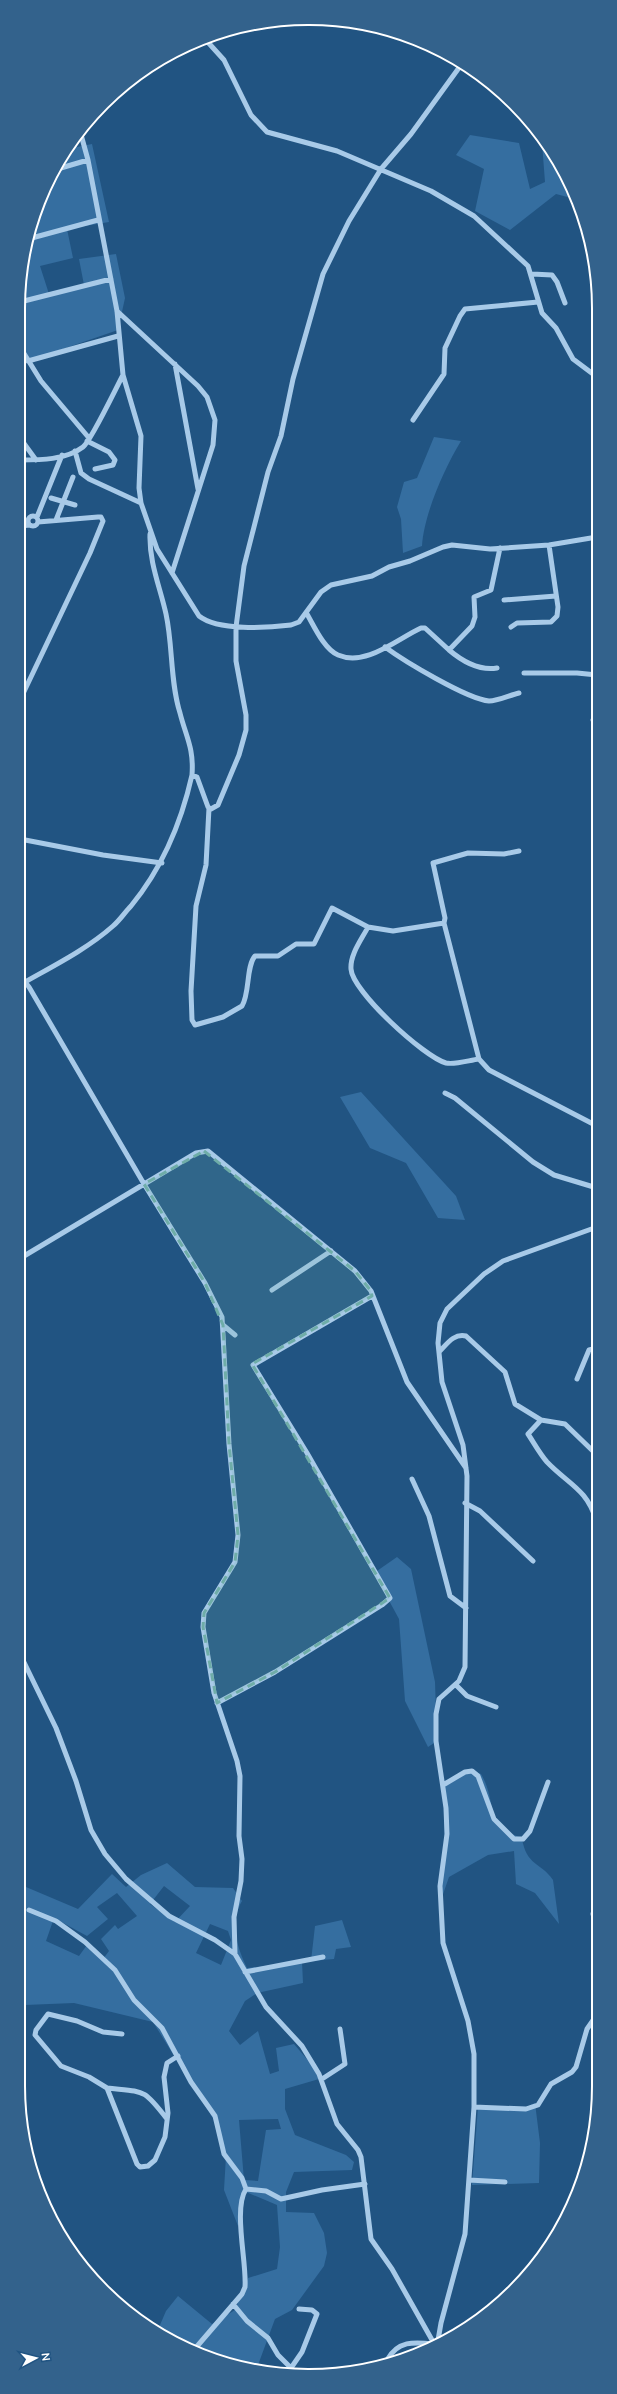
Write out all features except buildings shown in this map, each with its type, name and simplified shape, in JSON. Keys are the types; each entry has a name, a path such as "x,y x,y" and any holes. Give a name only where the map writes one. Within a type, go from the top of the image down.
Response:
{"street":[{"path":"208,44 224,60 251,115 267,132 337,151 431,191 464,209 524,262 532,274 542,313 560,334 570,355 592,374"},
{"path":"209,808 214,808 218,805 239,755 246,730 246,715 236,666 236,627 240,584 248,546 268,472 281,436 293,379 323,274 349,221 381,169 411,134 459,68"},
{"path":"82,139 88,160 98,220 117,311 118,336 123,375 141,436 139,488 141,503 157,549 199,616 204,620 236,627 291,625 307,614 320,592 331,585 372,576 389,567 410,561 443,547 452,545 473,548 500,548 549,545 592,538"},
{"path":"63,167 88,160"},
{"path":"34,238 98,220"},
{"path":"532,274 552,275 560,286 565,303"},
{"path":"25,301 111,279"},
{"path":"413,420 444,374 445,348 465,309 538,302"},
{"path":"117,311 145,334 198,386 207,397 215,420 213,445 172,573"},
{"path":"28,361 118,336"},
{"path":"25,356 88,440 109,452 115,461 113,465 95,469"},
{"path":"175,364 199,490"},
{"path":"25,460 62,456 75,451 88,440 123,375"},
{"path":"25,445 36,460"},
{"path":"75,451 81,474 89,480 141,503"},
{"path":"25,525 35,525 62,456"},
{"path":"56,520 73,477"},
{"path":"52,498 75,505"},
{"path":"25,521 32,516 37,520 56,520 98,516 101,517 102,521 90,552 25,689"},
{"path":"28,519 30,525"},
{"path":"150,531 150,546 153,564 166,615 176,699 192,750 192,775 176,831 162,863 146,888 114,925 87,946 25,982 144,1184 205,1284 219,1309 224,1325 229,1444 238,1535 235,1562 204,1613 203,1627 217,1703 237,1761 240,1776 241,1881 234,1917 235,1954"},
{"path":"511,628 517,623 551,622 555,619 559,612 549,545"},
{"path":"449,650 472,626 475,617 474,597 492,590 500,548"},
{"path":"504,600 556,596"},
{"path":"307,614 327,646 337,655 358,657 385,647 422,628 462,660 488,669 497,668"},
{"path":"385,647 402,660 471,696 489,701 519,693"},
{"path":"524,673 577,673 592,675"},
{"path":"192,775 197,778 209,808 206,865 196,906 191,991 193,1024 218,1019 240,1008 246,996 254,957 282,955 296,944 314,944 332,908 368,927 393,931 444,923"},
{"path":"25,840 103,855 162,863"},
{"path":"519,850 504,854 468,853 433,863 442,905 444,923 480,1060 490,1070 592,1124"},
{"path":"368,927 355,952 350,967 352,976 366,996 420,1047 446,1063 480,1060"},
{"path":"445,1093 455,1098 533,1162 554,1175 592,1187"},
{"path":"25,1255 196,1153 208,1151 355,1271 372,1296 407,1382 466,1469"},
{"path":"438,2338 465,2234 474,2107 474,2054 468,2022 443,1943 441,1923 440,1886 447,1834 443,1785 436,1741 436,1706 439,1699 456,1685 465,1667 466,1469 463,1445 442,1382 439,1352 439,1331 447,1310 484,1274 516,1255 592,1228"},
{"path":"272,1290 331,1251"},
{"path":"217,1703 275,1672 382,1605 390,1598 307,1453 253,1365 372,1296"},
{"path":"224,1325 235,1335"},
{"path":"439,1352 456,1336 460,1334 466,1336 505,1372 515,1404 541,1420 565,1424 592,1451"},
{"path":"577,1379 589,1350 592,1349"},
{"path":"541,1420 528,1434 546,1461 584,1494 592,1505"},
{"path":"412,1478 429,1516 450,1596 466,1608"},
{"path":"465,1502 480,1510 533,1561"},
{"path":"25,1664 56,1728 76,1781 91,1830 105,1854 122,1875 169,1916 215,1940 235,1954 266,2007 302,2046 322,2079 337,2124 358,2150 364,2172 371,2239 392,2269 433,2340"},
{"path":"456,1685 467,1696 496,1707"},
{"path":"443,1785 466,1772 472,1771 478,1776 494,1819 514,1839 523,1839 530,1831 548,1782"},
{"path":"30,1910 56,1921 72,1931 108,1963 118,1974 134,2000 165,2031 192,2082 215,2116 224,2154 242,2178 246,2190 240,2230 245,2287 242,2294 197,2346"},
{"path":"245,1972 323,1957"},
{"path":"122,2034 103,2032 77,2021 48,2014 36,2030 36,2038 61,2066 89,2077 106,2088 141,2092 151,2097 167,2119"},
{"path":"474,2107 526,2109 538,2105 551,2084 572,2072 576,2066 587,2029 592,2022"},
{"path":"322,2079 345,2064 340,2028"},
{"path":"106,2088 137,2164 140,2167 151,2164 162,2148 167,2119 165,2071 167,2063 178,2056"},
{"path":"469,2180 505,2182"},
{"path":"246,2190 266,2190 282,2199 322,2190 365,2184"},
{"path":"232,2304 247,2321 268,2338 278,2355 291,2368 305,2345 317,2314 312,2310 299,2308"},
{"path":"389,2357 391,2353 402,2344 413,2342 425,2344"}],"highlighted area":[{"path":"204,1151 355,1271 371,1291 372,1296 252,1364 390,1598 275,1672 217,1703 203,1627 204,1613 235,1562 238,1535 229,1444 223,1325 205,1283 144,1184"}],"shaded area":[{"path":"470,135 519,143 530,189 545,182 542,149 563,183 569,197 556,194 510,230 475,211 484,169 456,155"},
{"path":"92,144 109,222 67,229 73,258 40,266 49,294 84,285 79,259 116,254 125,298 118,330 28,361 25,356 25,308 27,271 30,253 40,217 54,183 76,147"},
{"path":"434,437 461,441 436,492 427,520 422,546 403,553 401,519 397,507 404,482 417,478"},
{"path":"361,1092 456,1196 465,1220 438,1218 406,1163 370,1148 340,1097"},
{"path":"397,1557 411,1569 435,1682 437,1741 428,1747 405,1701 399,1619 374,1573"},
{"path":"473,1771 481,1774 489,1794 496,1820 510,1833 522,1838 524,1847 530,1859 544,1870 553,1880 559,1924 535,1893 516,1884 514,1851 488,1855 449,1877 441,1900 445,1849 443,1782"},
{"path":"167,1863 195,1887 233,1888 242,1901 238,1909 235,1926 240,1952 247,1968 302,1962 303,1983 257,1993 245,2001 229,2031 240,2045 258,2031 270,2074 279,2071 276,2048 294,2044 311,2064 319,2079 285,2089 285,2109 295,2135 346,2155 354,2162 352,2170 294,2172 286,2192 286,2212 314,2213 324,2233 327,2253 324,2266 292,2310 275,2319 258,2365 217,2354 183,2340 159,2326 166,2311 178,2296 212,2324 235,2310 248,2278 277,2269 280,2247 277,2205 246,2192 238,2226 224,2190 226,2156 214,2120 153,2022 74,2003 25,2005 25,1886 78,1909 112,1874 126,1887 141,1875","holes":["164,1886 190,1906 175,1922 150,1904","117,1893 137,1916 118,1929 115,1925 101,1939 109,1951 103,1959 87,1945 79,1956 46,1941 54,1918 87,1936 108,1919 97,1907","210,1924 228,1931 231,1940 221,1965 196,1953","278,2119 281,2129 266,2130 258,2181 244,2180 239,2120"]},
{"path":"342,1920 351,1947 336,1949 334,1959 311,1961 315,1926"},
{"path":"535,2103 540,2143 539,2183 472,2185 478,2107 524,2108"}]}
